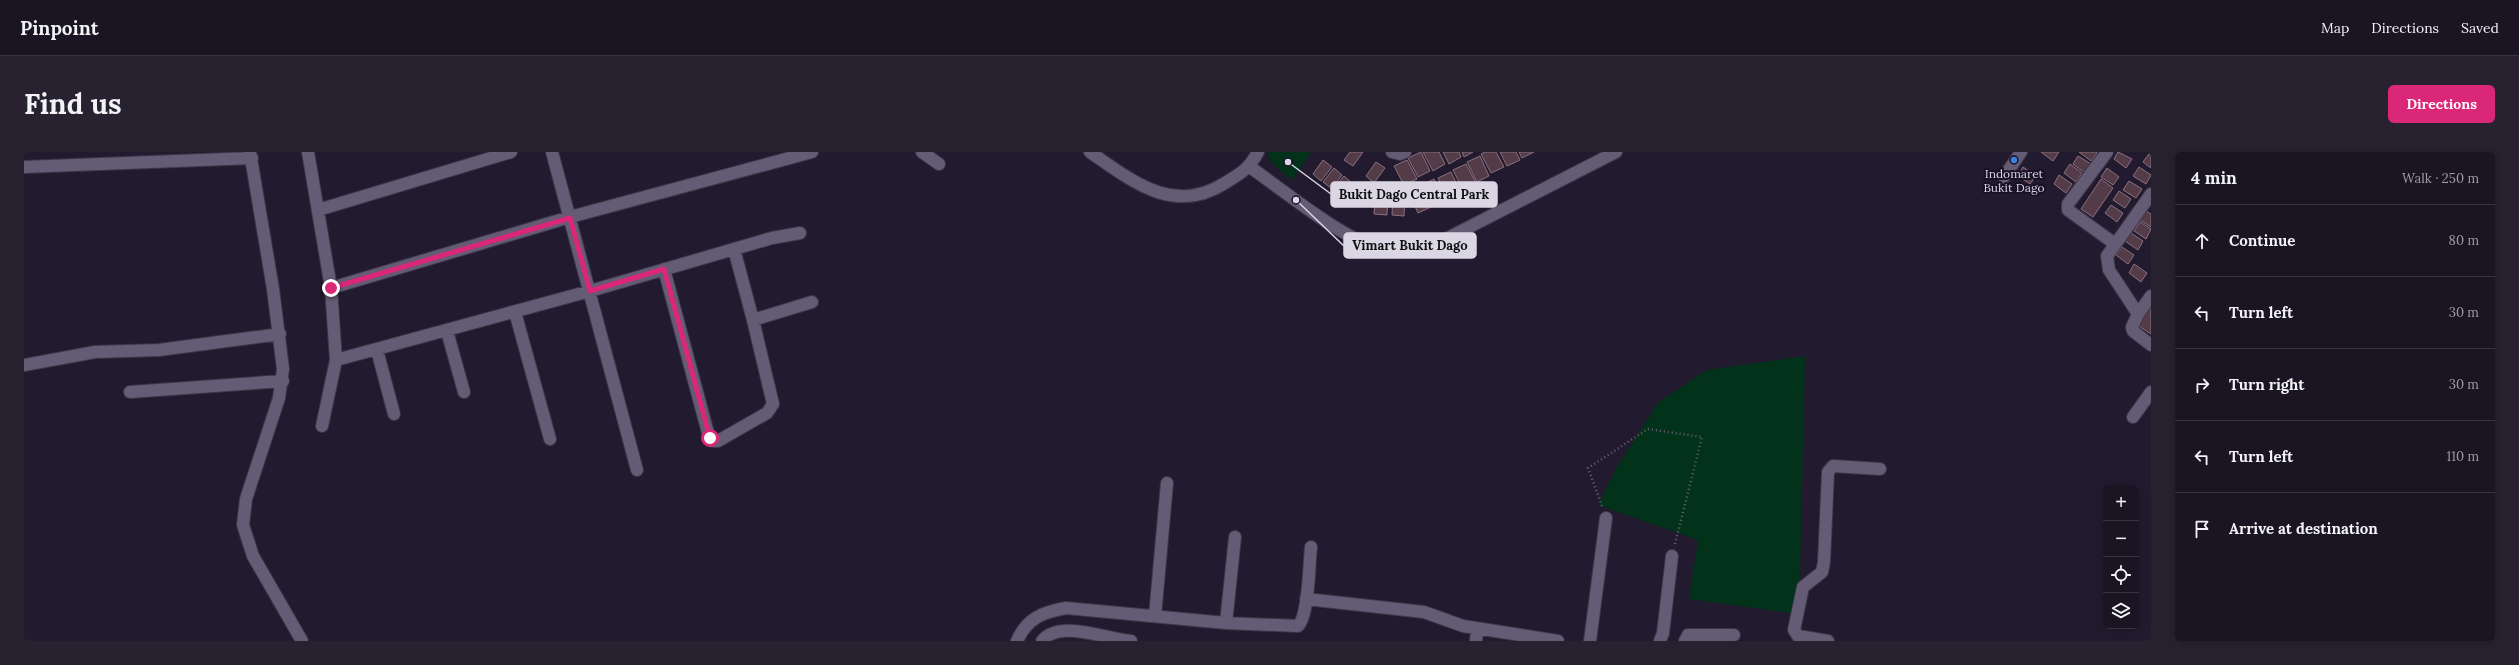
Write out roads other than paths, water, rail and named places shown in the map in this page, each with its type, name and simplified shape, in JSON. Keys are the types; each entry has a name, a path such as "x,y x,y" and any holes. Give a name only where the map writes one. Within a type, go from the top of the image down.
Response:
{"street":[{"path":"308,152 331,288 336,360 322,426"},
{"path":"318,210 511,152"},
{"path":"552,152 637,470"},
{"path":"331,288 570,218 812,152"},
{"path":"922,152 938,164"},
{"path":"1090,152 1140,186 1177,196 1195,195 1217,188 1250,167 1258,152"},
{"path":"1392,152 1400,154 1405,152"},
{"path":"1250,167 1356,240 1378,248 1404,251 1432,246 1616,152"},
{"path":"2004,177 2021,152"},
{"path":"2107,152 2068,204 2068,210 2114,244"},
{"path":"24,167 251,155 280,334 283,381 246,499 243,525 253,556 302,641"},
{"path":"2138,314 2107,263 2107,256 2114,244 2151,194"},
{"path":"336,360 515,312 772,238 800,232"},
{"path":"664,269 708,433 714,441 718,441 767,413 773,404 734,249"},
{"path":"2151,296 2138,314 2132,327 2133,331 2151,345"},
{"path":"753,320 812,302"},
{"path":"515,312 550,439"},
{"path":"447,331 464,392"},
{"path":"24,365 95,352 159,350 280,334"},
{"path":"377,350 394,414"},
{"path":"130,392 283,381"},
{"path":"2133,417 2149,397"},
{"path":"1828,641 1798,636 1794,630 1800,593 1803,586 1817,578 1823,567 1828,472 1833,466 1880,469"},
{"path":"1155,616 1167,484"},
{"path":"1590,641 1606,518"},
{"path":"1226,623 1235,537"},
{"path":"1017,641 1029,621 1047,611 1066,608 1226,623 1298,626 1302,622 1306,599 1311,547"},
{"path":"1660,641 1663,632 1672,556"},
{"path":"1306,599 1424,612 1463,626 1551,641"},
{"path":"1476,641 1477,629"},
{"path":"1042,641 1054,631 1067,630 1131,641"},
{"path":"1685,641 1688,634 1734,635"}],"place":[{"name":"Indomaret Bukit Dago","path":"2014,160"},
{"name":"Bukit Dago Central Park","path":"1288,162"},
{"name":"Vimart Bukit Dago","path":"1296,200"}]}
